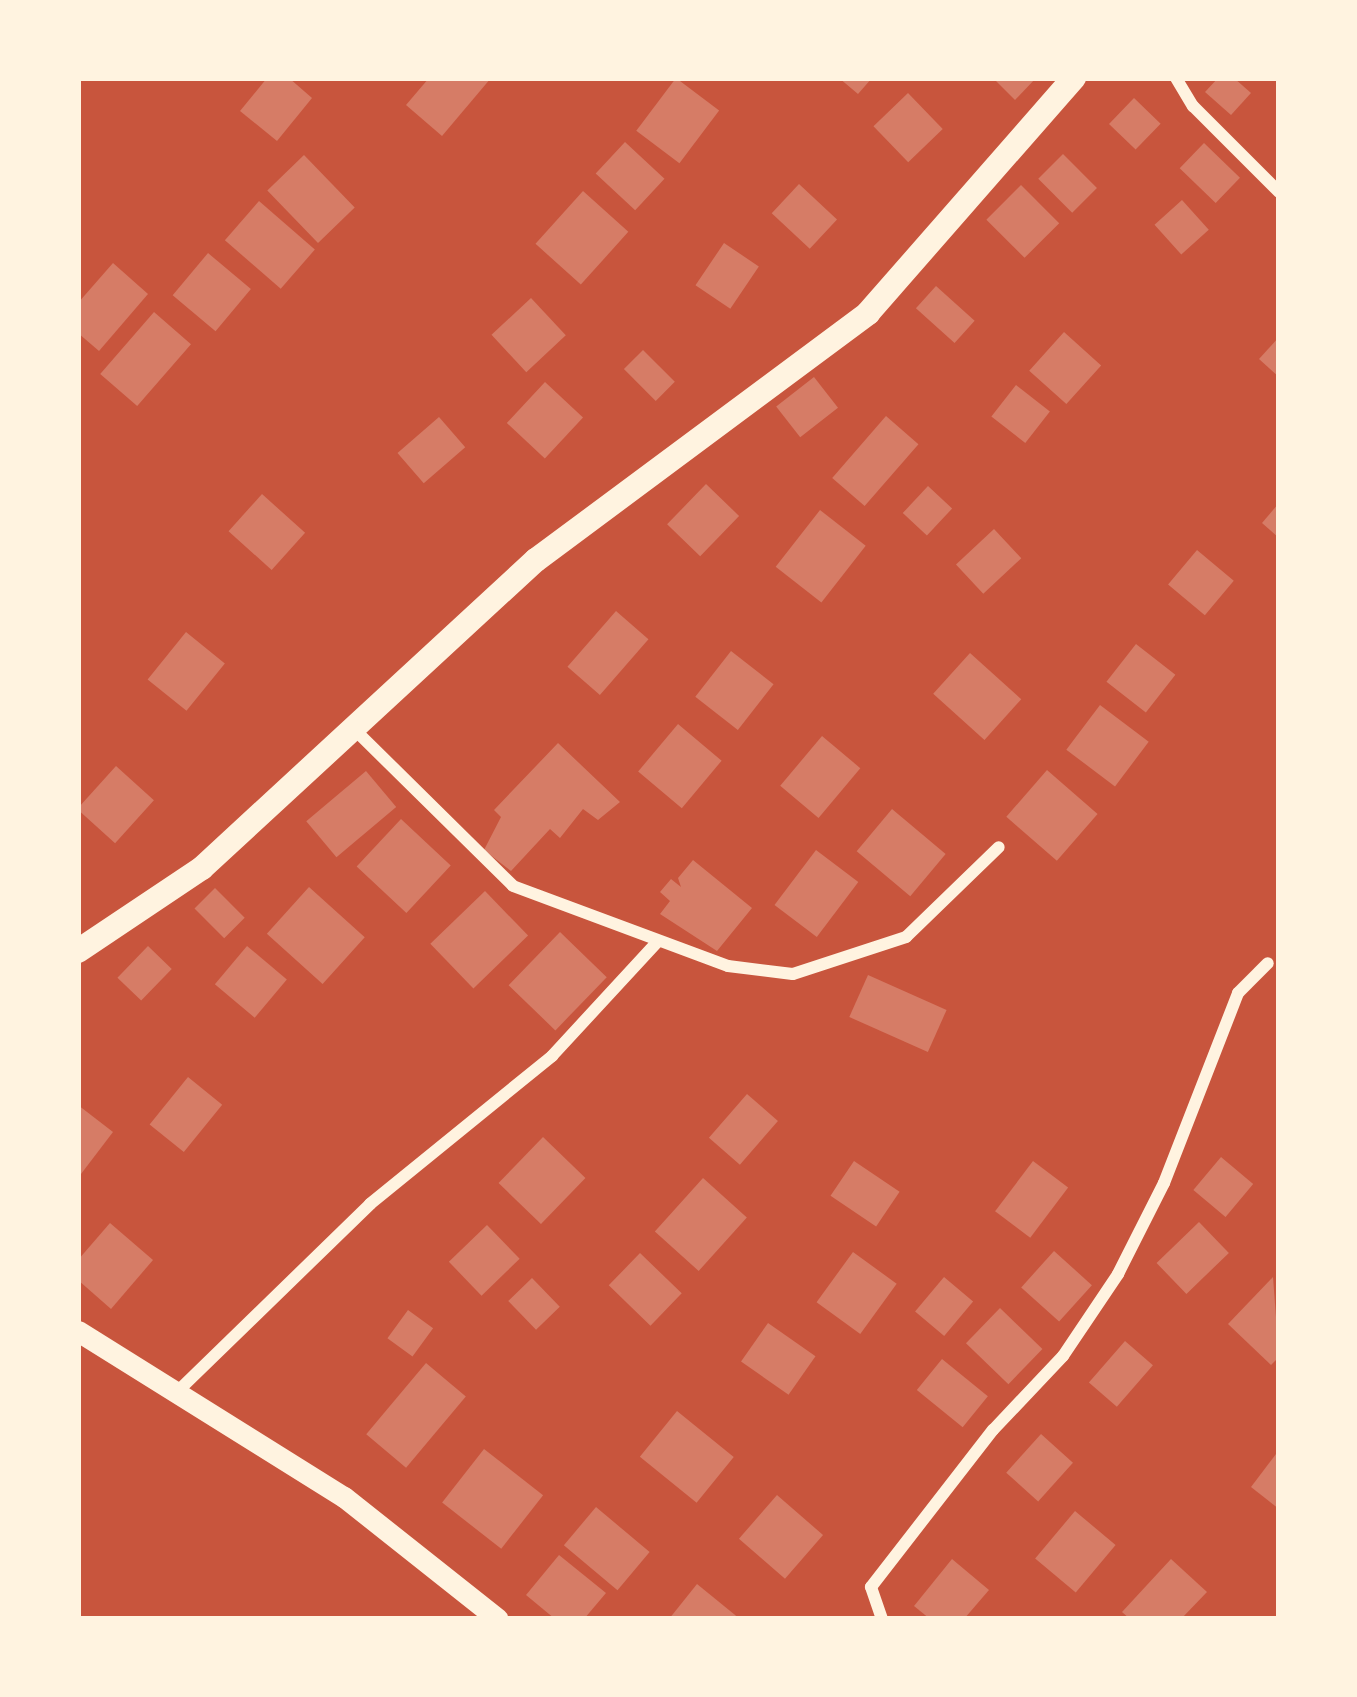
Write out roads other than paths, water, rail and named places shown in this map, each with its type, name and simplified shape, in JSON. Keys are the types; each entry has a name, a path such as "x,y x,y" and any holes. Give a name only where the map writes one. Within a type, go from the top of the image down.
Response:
{"main road":[{"path":"78,951 202,868 351,725 536,560 868,314 1074,78"}],"street":[{"path":"1176,78 1193,106 1279,192"},
{"path":"351,725 513,886 728,966 793,974 845,961 905,937 999,848"},
{"path":"178,1390 370,1204 552,1056 658,941"},
{"path":"882,1619 871,1587 993,1430 1063,1355 1118,1274 1164,1183 1238,993 1268,963"},
{"path":"78,1331 344,1497 492,1618"}]}
